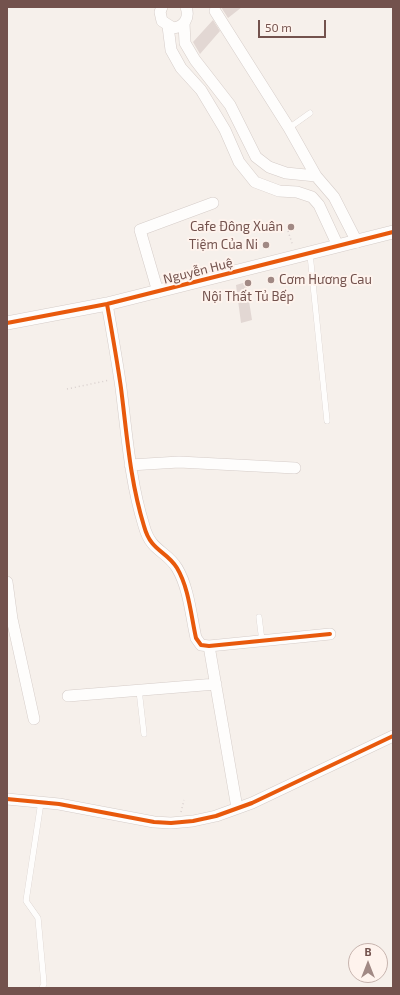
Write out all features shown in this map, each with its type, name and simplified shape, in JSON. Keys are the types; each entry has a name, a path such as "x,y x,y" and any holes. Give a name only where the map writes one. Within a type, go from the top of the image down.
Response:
{"street":[{"path":"162,7 162,21 168,26 177,28 184,23 188,16 186,7"},
{"path":"215,11 289,128 316,176 334,197 357,242"},
{"path":"184,23 185,43 195,60 230,105 256,157 269,167 286,172 316,176"},
{"path":"168,26 171,50 181,68 201,90 221,124 239,162 255,182 278,191 297,192 312,197 319,204 338,246"},
{"path":"158,292 140,230 213,203"},
{"name":"Nguyễn Huệ","path":"7,323 107,304 158,292 393,232"},
{"path":"107,304 135,496 146,535 158,551 168,557 176,566 185,587 196,638 201,645 209,646 330,634"},
{"path":"130,465 179,462 295,468"},
{"path":"7,582 12,618 34,719"},
{"path":"209,646 237,808"},
{"path":"68,696 216,684"},
{"path":"7,799 41,802 154,822 179,822 216,816 237,808 388,738"}],"lane":[{"path":"289,128 310,113"},
{"path":"310,253 327,422"},
{"path":"258,617 262,641"},
{"path":"139,690 144,734"},
{"path":"41,802 26,901 38,918 44,984 42,988"}],"path":[{"path":"288,231 296,257"},
{"path":"67,389 119,378"},
{"path":"179,822 184,800"}],"building":[{"path":"221,7 242,7 228,18"},
{"path":"213,20 220,31 200,54 193,42"},
{"path":"246,282 252,320 241,323 236,285"}],"cycle path":[{"path":"7,323 107,304 393,232"},
{"path":"107,304 121,388 132,475 139,509 147,535 155,546 173,562 181,576 187,593 196,638 201,645 209,646 330,634"},
{"path":"7,799 59,804 154,822 171,823 193,821 216,816 252,803 393,736"}],"place":[{"name":"Cafe Đông Xuân","path":"291,227"},
{"name":"Tiệm Của Ni","path":"266,245"},
{"name":"Cơm Hương Cau","path":"271,280"},
{"name":"Nội Thất Tủ Bếp","path":"248,283"}]}
